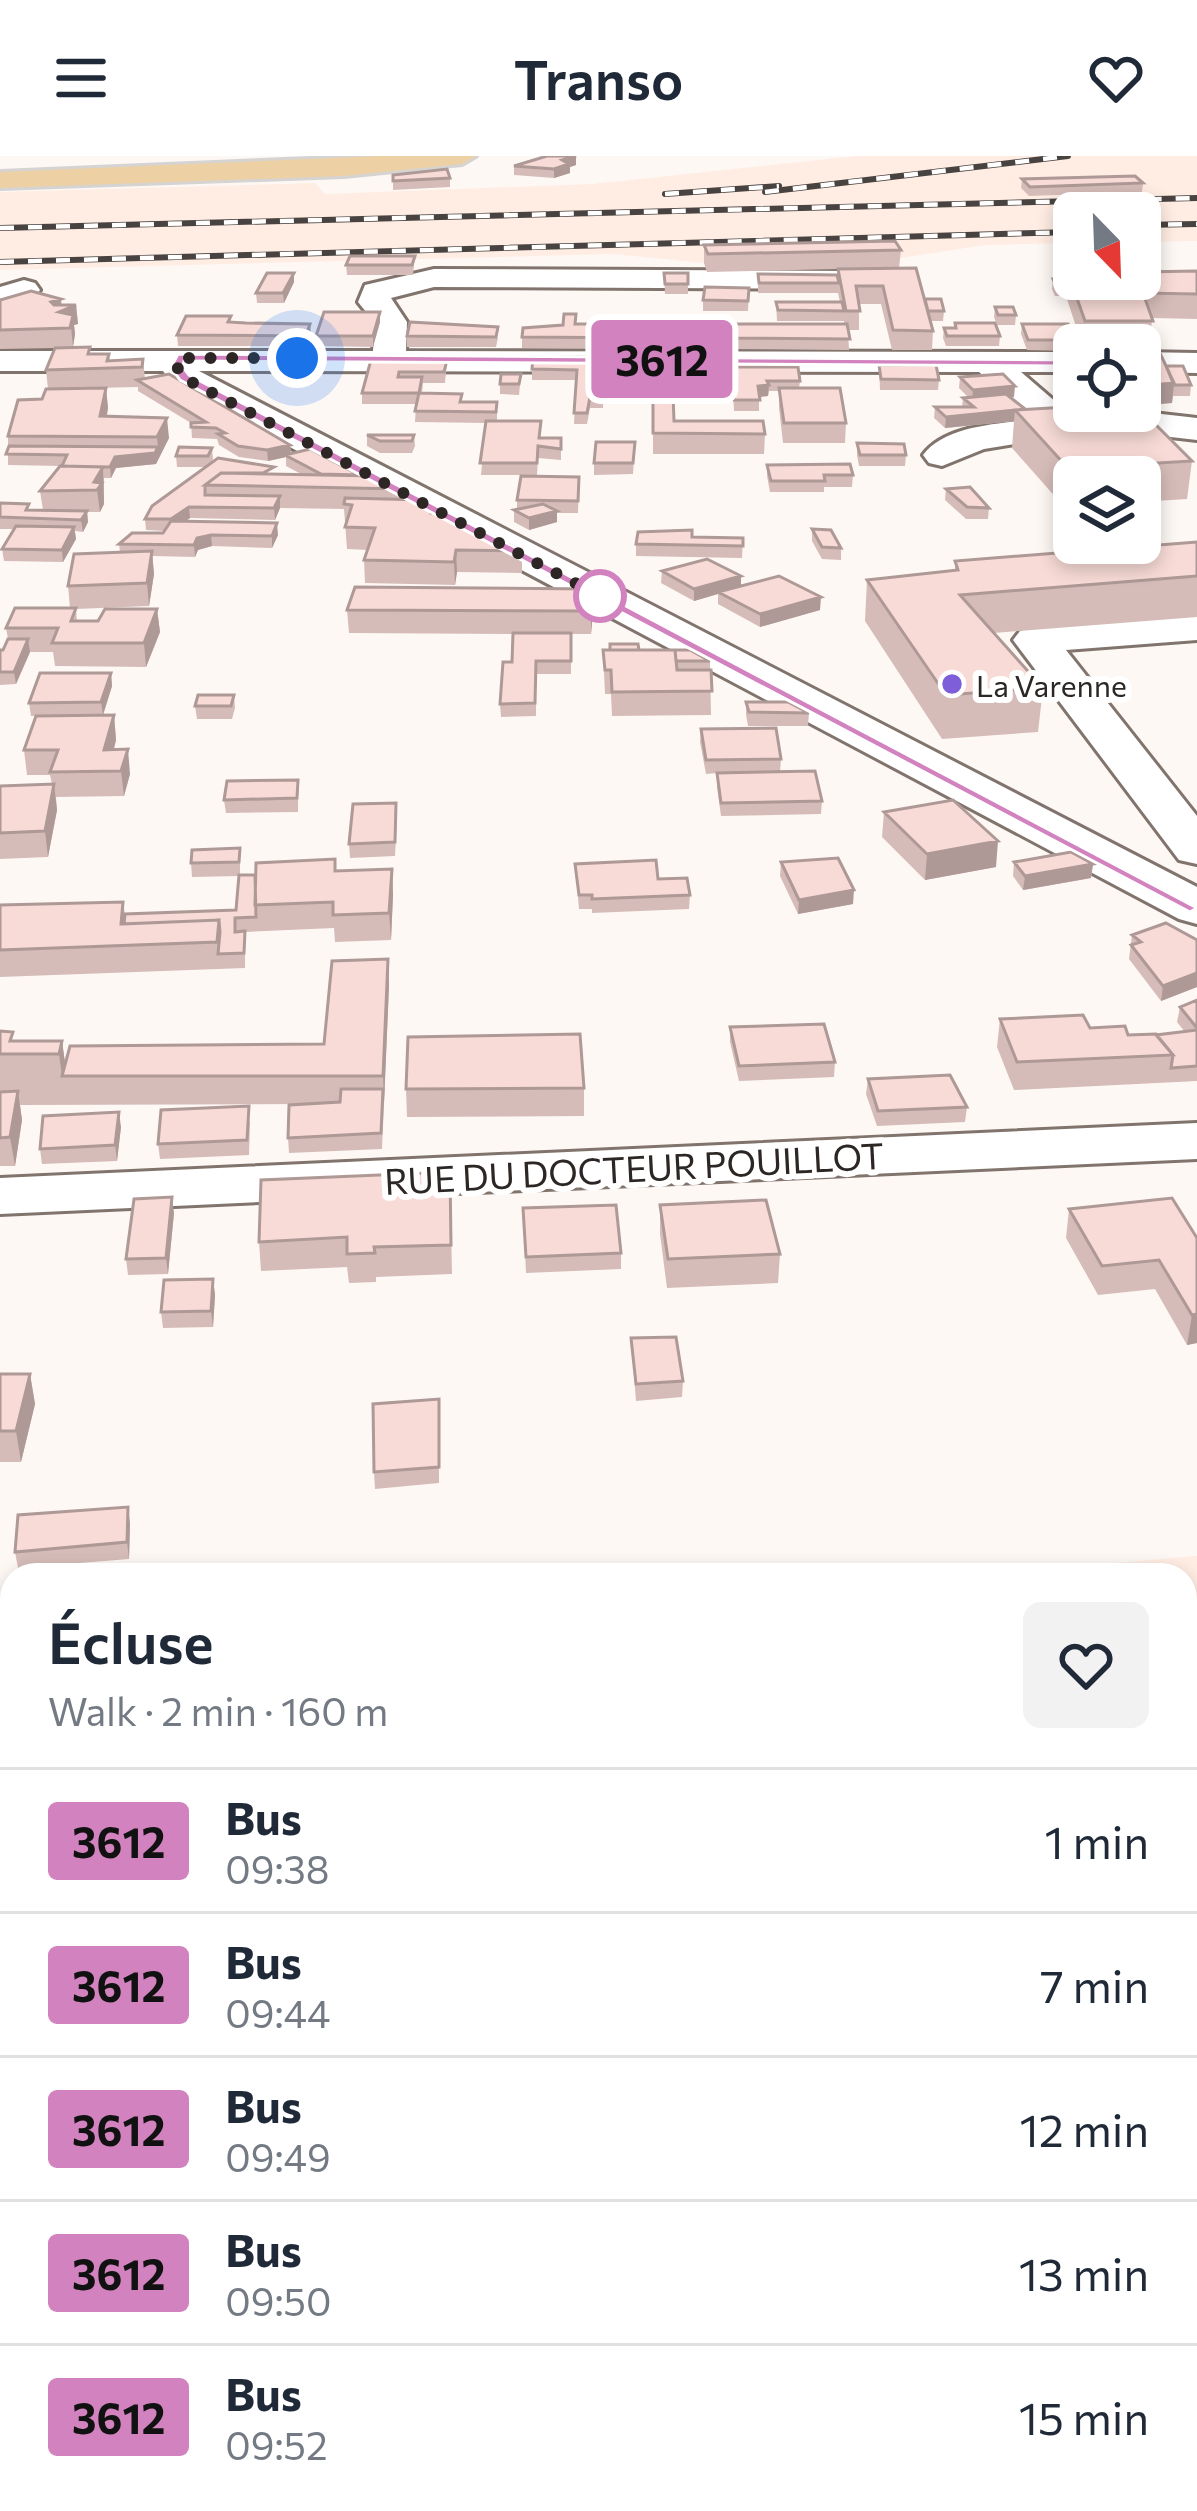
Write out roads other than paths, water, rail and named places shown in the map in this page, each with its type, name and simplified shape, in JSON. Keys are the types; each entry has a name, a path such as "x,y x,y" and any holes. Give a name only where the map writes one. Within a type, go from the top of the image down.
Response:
{"main road":[{"path":"0,180 462,156"}],"street":[{"path":"388,358 392,322 374,302 376,292 434,278 883,280"},
{"path":"178,358 184,378 1193,902"},
{"path":"3,369 178,358 1053,362"},
{"path":"987,362 1053,419"},
{"path":"1161,362 1197,363"},
{"path":"1161,425 1197,429"},
{"path":"942,455 975,439 1053,427"},
{"path":"1197,627 1035,640 1197,849"},
{"name":"RUE DU DOCTEUR POUILLOT","path":"0,1196 1197,1141"}],"railway":[{"path":"765,192 1068,156"},
{"path":"665,194 779,186"},
{"path":"0,228 1197,198"},
{"path":"1161,225 1197,224"},
{"path":"0,262 1053,233"}],"place":[{"name":"La Varenne","path":"952,684"}]}
